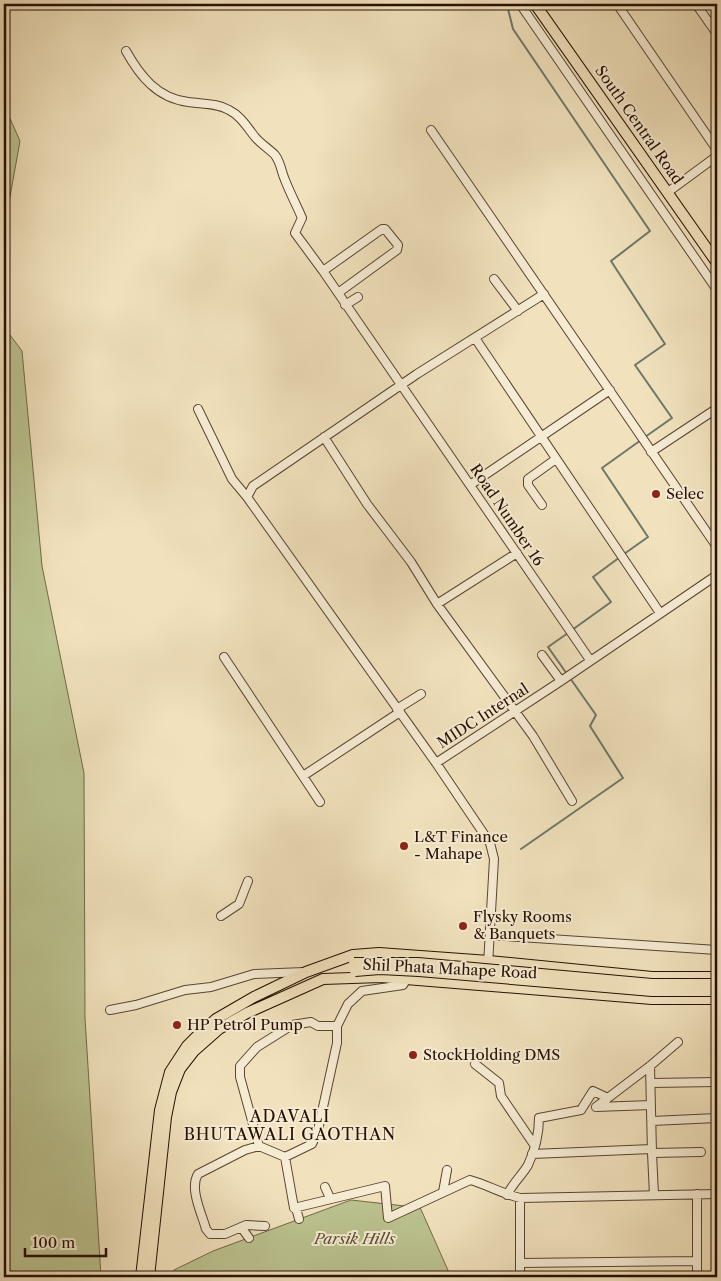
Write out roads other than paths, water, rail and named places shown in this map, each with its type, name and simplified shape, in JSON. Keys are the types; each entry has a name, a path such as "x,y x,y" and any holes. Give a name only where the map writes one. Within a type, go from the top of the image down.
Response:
{"main road":[{"name":"South Central Road","path":"535,4 717,252"},
{"name":"South Central Road","path":"544,4 717,263"},
{"name":"Shil Phata Mahape Road","path":"145,1277 160,1110 170,1072 187,1046 216,1019 254,997 306,972 353,955 411,955 652,977 717,977"},
{"path":"319,968 418,964 652,984 717,984"},
{"path":"323,979 355,967 652,991 717,991"},
{"name":"Shil Phata Mahape Road","path":"145,1277 171,1092 180,1069 194,1051 219,1030 247,1013 323,979 408,979 652,999 717,998"}],"street":[{"path":"520,4 717,290"},
{"path":"617,4 717,150"},
{"path":"696,4 717,34"},
{"name":"Road Number 16","path":"126,51 138,73 152,86 168,97 228,109 239,116 256,137 274,154 281,165 284,178 302,218 295,233 590,660"},
{"path":"431,130 717,547"},
{"path":"670,190 717,156"},
{"path":"323,271 382,229 385,229 398,245 397,250 338,293"},
{"path":"494,279 518,311"},
{"path":"247,497 253,486 324,437 401,385 544,294"},
{"path":"345,306 358,297"},
{"path":"475,338 660,613"},
{"path":"470,485 610,390"},
{"path":"198,409 232,478 436,763"},
{"path":"650,450 716,409 717,411"},
{"path":"324,437 367,504 424,580 437,604 533,736 572,801"},
{"path":"542,505 528,485 528,479 556,459"},
{"path":"437,604 516,553"},
{"name":"MIDC Internal","path":"487,984 494,859 490,843 436,763 717,575"},
{"path":"542,655 561,681"},
{"path":"224,657 320,802"},
{"path":"303,776 421,694"},
{"path":"222,916 239,904 248,881"},
{"path":"490,935 717,950"},
{"path":"285,1158 312,1144 318,1130 337,1043 337,1026 356,995 371,990 404,985 408,979 411,955"},
{"path":"110,1010 185,990 211,987 254,974 306,972"},
{"path":"369,978 371,990"},
{"path":"259,1146 240,1077 240,1066 256,1048 292,1025 311,1022 318,1026 337,1026"},
{"path":"596,1107 678,1042"},
{"path":"476,1064 499,1083 501,1096 534,1146"},
{"path":"650,1066 654,1195"},
{"path":"651,1083 717,1082"},
{"path":"582,1108 593,1091 608,1098"},
{"path":"507,1195 514,1181 528,1166 539,1135 539,1118 581,1110 582,1108 651,1105"},
{"path":"652,1121 717,1118"},
{"path":"265,1226 246,1225 225,1234 210,1234 206,1229 196,1196 195,1178 204,1170 245,1150 259,1146 285,1158"},
{"path":"532,1154 652,1151 701,1152"},
{"path":"285,1158 294,1208 296,1208 299,1219"},
{"path":"443,1192 447,1170"},
{"path":"296,1208 330,1198 386,1186 388,1218 470,1180 507,1195 520,1198 717,1194"},
{"path":"325,1187 330,1198"},
{"path":"364,1190 367,1199"},
{"path":"697,1194 697,1277"},
{"path":"520,1198 520,1277"},
{"path":"241,1227 249,1238"},
{"path":"520,1263 696,1261"}],"waterway":[{"path":"508,9 513,29 650,231 611,261 665,344 635,365 672,418 645,437"},
{"path":"624,554 648,537 602,468 641,440"},
{"path":"572,630 611,602 593,577 620,557"},
{"path":"567,674 548,647 568,633"},
{"path":"521,849 623,778 590,726 596,715 570,678"}],"place":[{"name":"Selec","path":"656,494"},
{"name":"L&T Finance - Mahape","path":"404,846"},
{"name":"Flysky Rooms & Banquets","path":"463,926"},
{"name":"HP Petrol Pump","path":"177,1025"},
{"name":"StockHolding DMS","path":"413,1055"}],"district":[{"name":"ADAVALI BHUTAWALI GAOTHAN","path":"290,1125"}],"park label":[{"name":"Parsik Hills","path":"355,1239"}]}
